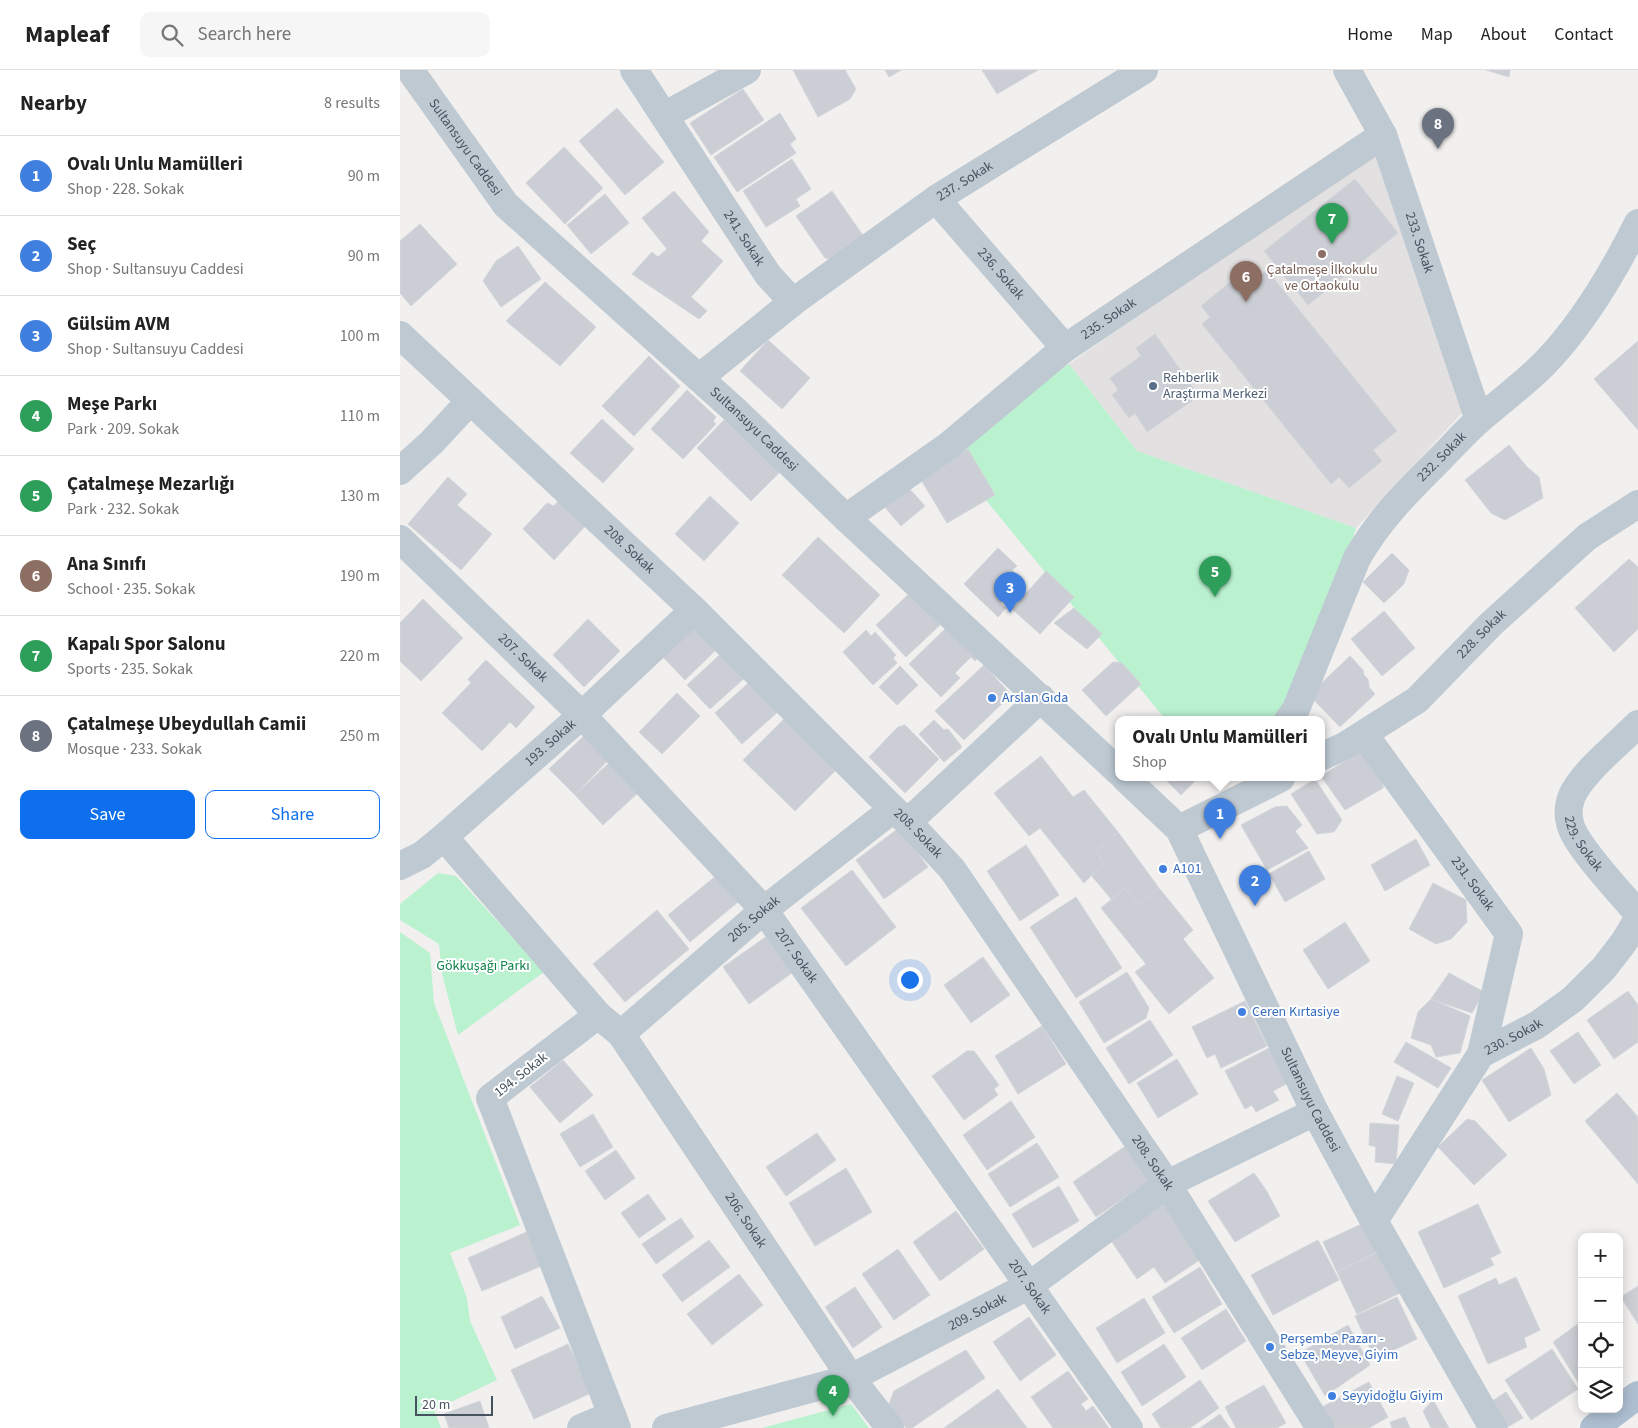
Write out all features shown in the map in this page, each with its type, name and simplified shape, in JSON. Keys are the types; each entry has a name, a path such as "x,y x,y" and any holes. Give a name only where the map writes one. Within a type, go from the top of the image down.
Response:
{"main road":[{"path":"1594,1428 1638,1395"}],"street":[{"name":"Sultansuyu Caddesi","path":"410,70 506,205 738,414 846,518 1115,768"},
{"name":"241. Sokak","path":"634,70 768,275 793,302"},
{"path":"664,116 747,70"},
{"name":"237. Sokak","path":"793,302 936,199 1144,70"},
{"name":"233. Sokak","path":"1347,70 1383,135 1479,420"},
{"name":"235. Sokak","path":"846,518 948,446 1065,348 1383,135"},
{"name":"236. Sokak","path":"936,199 1065,348"},
{"name":"232. Sokak","path":"1291,716 1296,709 1357,558 1368,538 1396,503 1479,420 1521,386 1550,357 1589,308 1629,264 1638,223"},
{"path":"699,378 793,302"},
{"name":"208. Sokak","path":"400,335 694,610 952,869 1167,1184 1320,1428"},
{"path":"400,471 432,442 470,400"},
{"name":"228. Sokak","path":"1325,755 1364,734 1417,700 1492,624 1587,537 1638,504"},
{"name":"207. Sokak","path":"400,539 582,715 764,910 1129,1428"},
{"name":"193. Sokak","path":"400,866 422,856 444,837 582,715 694,610"},
{"name":"205. Sokak","path":"621,1034 764,910 900,816 1040,698"},
{"name":"229. Sokak","path":"1638,724 1586,776 1574,791 1569,807 1570,824 1577,840 1638,914"},
{"name":"231. Sokak","path":"1364,734 1509,934 1481,1054"},
{"name":"Sultansuyu Caddesi","path":"1128,781 1179,829 1315,1112 1374,1221 1493,1428"},
{"path":"1179,829 1251,786 1270,781"},
{"path":"444,837 598,1015"},
{"name":"230. Sokak","path":"1374,1221 1481,1054 1536,1025 1573,999 1604,968 1624,942 1638,919"},
{"name":"206. Sokak","path":"598,1015 621,1034 851,1378 890,1428"},
{"name":"194. Sokak","path":"598,1015 490,1098 614,1421"},
{"name":"209. Sokak","path":"666,1428 851,1378 1030,1285 1167,1184 1315,1112"},
{"path":"581,1428 614,1421"}],"shaded area":[{"name":"Çatalmeşe İlkokulu ve Ortaokulu","path":"1380,144 1473,401 1356,528 1137,451 1069,364"}],"green space":[{"path":"1069,364 1137,451 1356,528 1299,709 1291,716 1163,716 945,450"},
{"name":"Gökkuşağı Parkı","path":"438,873 456,876 544,972 458,1035 442,974 439,944 400,920 400,904"},
{"path":"400,932 430,953 434,1003 520,1225 450,1253 467,1298 470,1321 497,1380 434,1410 441,1428 400,1428"},
{"path":"851,1404 869,1428 762,1428"}],"building":[{"path":"793,70 845,70 856,89 850,99 818,117"},
{"path":"885,70 901,70 889,77"},
{"path":"982,70 1038,70 997,94"},
{"path":"1486,70 1510,70 1509,77"},
{"path":"743,89 764,120 711,155 690,123"},
{"path":"617,108 664,162 625,195 579,141"},
{"path":"780,113 796,139 790,144 796,153 737,192 714,157"},
{"path":"564,147 603,188 565,224 526,183"},
{"path":"792,159 811,189 796,199 800,206 766,227 743,191"},
{"path":"1355,179 1398,233 1308,305 1264,251"},
{"path":"674,191 709,232 701,241 723,261 691,297 707,311 699,319 632,274 652,252 658,257 667,249 642,218"},
{"path":"832,191 864,237 832,259 825,258 796,216"},
{"path":"605,194 629,223 591,254 567,225"},
{"path":"420,224 457,264 411,306 400,293 400,241"},
{"path":"518,246 541,279 501,307 483,281 496,261"},
{"path":"1267,270 1397,431 1373,450 1382,461 1349,488 1339,477 1331,484 1202,324 1210,317 1201,306 1235,278 1244,290"},
{"path":"545,282 596,327 560,366 506,321"},
{"path":"1155,334 1199,396 1147,432 1135,413 1129,418 1112,395 1118,390 1110,378 1141,356 1136,348"},
{"path":"768,340 810,378 782,409 740,371"},
{"path":"1638,341 1638,430 1594,379"},
{"path":"649,356 680,386 634,436 602,406"},
{"path":"687,390 716,417 713,421 716,424 683,459 651,429"},
{"path":"726,418 781,471 751,501 697,448"},
{"path":"602,419 634,449 603,483 570,453"},
{"path":"1509,445 1527,467 1539,477 1543,498 1505,520 1491,513 1465,480"},
{"path":"968,449 995,495 947,523 920,478"},
{"path":"448,477 467,494 457,505 492,534 461,570 408,524"},
{"path":"906,485 925,506 901,526 883,505"},
{"path":"562,496 589,522 554,560 523,529 547,503 554,506"},
{"path":"710,496 739,523 704,561 675,534"},
{"path":"818,537 880,595 844,633 782,575"},
{"path":"998,548 1017,566 1012,570 1021,580 1000,603 1006,608 998,617 964,584"},
{"path":"1392,553 1409,570 1404,584 1384,603 1363,582"},
{"path":"1629,559 1638,567 1638,629 1614,652 1575,608"},
{"path":"1046,571 1074,597 1040,634 1012,609"},
{"path":"911,592 941,624 906,657 876,625"},
{"path":"423,599 463,638 421,681 400,661 400,623"},
{"path":"1074,608 1102,634 1087,649 1054,623"},
{"path":"1384,611 1415,648 1382,676 1351,639"},
{"path":"588,619 620,651 584,687 553,655"},
{"path":"698,621 721,645 685,680 662,656"},
{"path":"947,627 978,658 975,661 971,657 955,673 960,678 941,697 909,664"},
{"path":"866,630 871,636 875,632 896,655 893,658 897,663 873,685 843,652"},
{"path":"726,649 749,674 710,709 687,685"},
{"path":"1350,656 1363,670 1364,675 1368,679 1369,687 1375,694 1340,727 1309,695"},
{"path":"486,660 535,707 516,728 510,722 482,751 442,713 471,683 468,679"},
{"path":"1113,662 1122,663 1141,684 1106,716 1082,690"},
{"path":"984,665 1011,695 964,740 935,711"},
{"path":"900,666 918,685 897,705 879,687"},
{"path":"754,678 781,709 742,744 715,713"},
{"path":"677,693 700,716 662,754 639,732"},
{"path":"787,716 839,767 795,811 743,760"},
{"path":"934,720 944,730 948,729 962,747 944,762 919,734"},
{"path":"905,725 939,759 905,793 869,757 898,727"},
{"path":"587,733 610,758 575,795 549,769"},
{"path":"1361,751 1383,783 1383,788 1345,810 1325,781 1325,774"},
{"path":"1041,756 1073,797 1084,790 1118,832 1097,851 1103,864 1084,883 1040,828 1029,836 994,793"},
{"path":"612,760 640,791 603,825 575,795"},
{"path":"1167,781 1195,781 1181,795"},
{"path":"1312,781 1316,781 1342,820 1334,832 1317,834 1291,794"},
{"path":"1287,806 1302,825 1295,831 1308,848 1267,870 1241,825 1275,807"},
{"path":"899,828 928,867 884,899 856,860"},
{"path":"1118,832 1159,888 1139,905 1125,888 1112,900 1091,875 1103,864 1097,851"},
{"path":"1416,839 1430,865 1385,891 1371,865"},
{"path":"1026,845 1059,895 1020,921 987,871"},
{"path":"1309,851 1325,879 1285,902 1269,874"},
{"path":"852,870 896,927 846,966 801,908"},
{"path":"722,871 744,897 690,942 668,915"},
{"path":"1433,883 1466,900 1467,922 1451,939 1436,944 1409,929"},
{"path":"1125,888 1139,905 1159,888 1193,930 1183,939 1214,978 1169,1014 1135,972 1146,964 1101,908"},
{"path":"1076,897 1122,968 1076,998 1030,927"},
{"path":"657,910 689,949 625,1002 593,964"},
{"path":"1345,922 1370,961 1328,989 1303,950"},
{"path":"770,934 796,970 749,1004 723,967"},
{"path":"983,957 1010,995 971,1023 944,985"},
{"path":"1127,972 1149,1008 1146,1018 1104,1043 1079,1002"},
{"path":"1449,973 1484,992 1472,1013 1431,999"},
{"path":"1628,991 1638,1005 1638,1042 1614,1059 1587,1020"},
{"path":"1431,999 1470,1016 1460,1053 1436,1057 1431,1045 1411,1038 1418,1012"},
{"path":"1245,1001 1267,1046 1221,1068 1215,1054 1207,1058 1192,1027"},
{"path":"1150,1020 1173,1055 1129,1084 1106,1048"},
{"path":"1042,1026 1066,1064 1018,1094 995,1056"},
{"path":"1578,1032 1601,1065 1574,1084 1550,1051"},
{"path":"1406,1042 1451,1068 1438,1088 1394,1062"},
{"path":"1269,1048 1288,1083 1273,1091 1279,1100 1256,1112 1252,1105 1245,1109 1225,1071"},
{"path":"1531,1048 1544,1069 1551,1095 1509,1122 1482,1080"},
{"path":"967,1051 974,1051 999,1085 994,1089 998,1095 964,1120 932,1076"},
{"path":"1177,1059 1198,1094 1158,1118 1137,1083"},
{"path":"563,1060 593,1095 560,1123 530,1087"},
{"path":"1397,1076 1414,1083 1398,1121 1382,1114"},
{"path":"1617,1093 1638,1117 1638,1184 1585,1121"},
{"path":"1011,1101 1035,1137 987,1170 963,1135"},
{"path":"593,1114 613,1147 580,1167 560,1134"},
{"path":"1467,1119 1475,1121 1507,1155 1474,1185 1438,1147"},
{"path":"1370,1123 1399,1125 1396,1164 1375,1162 1376,1147 1369,1145"},
{"path":"817,1133 836,1160 786,1196 766,1167"},
{"path":"1037,1143 1059,1177 1010,1207 988,1174"},
{"path":"1127,1145 1150,1180 1096,1217 1073,1182"},
{"path":"616,1150 635,1178 605,1200 585,1171"},
{"path":"846,1168 872,1212 815,1246 789,1203"},
{"path":"1254,1173 1280,1216 1235,1242 1208,1201"},
{"path":"1059,1186 1079,1221 1033,1248 1012,1214"},
{"path":"648,1194 666,1219 639,1238 621,1213"},
{"path":"1164,1198 1204,1257 1165,1283 1154,1267 1137,1279 1108,1236"},
{"path":"1478,1204 1501,1253 1490,1258 1494,1265 1444,1288 1418,1232"},
{"path":"956,1211 984,1249 940,1281 913,1242"},
{"path":"681,1218 694,1237 656,1264 642,1244"},
{"path":"1368,1221 1382,1250 1337,1272 1323,1242"},
{"path":"531,1230 546,1264 482,1291 468,1258"},
{"path":"709,1240 730,1267 682,1302 662,1275"},
{"path":"1318,1240 1339,1280 1273,1315 1251,1275"},
{"path":"898,1249 930,1295 894,1320 862,1274"},
{"path":"1385,1249 1406,1290 1357,1314 1337,1272"},
{"path":"1200,1267 1222,1304 1174,1333 1152,1297"},
{"path":"739,1274 763,1305 712,1345 687,1314"},
{"path":"1516,1277 1540,1330 1524,1338 1527,1347 1488,1364 1458,1296 1496,1278 1499,1285"},
{"path":"1638,1286 1638,1324 1623,1300 1623,1296"},
{"path":"855,1287 882,1327 853,1348 825,1307"},
{"path":"542,1296 560,1328 515,1349 501,1317"},
{"path":"1397,1297 1417,1339 1375,1359 1355,1316"},
{"path":"1144,1298 1165,1333 1117,1363 1096,1328"},
{"path":"1226,1309 1246,1341 1202,1370 1181,1338"},
{"path":"1029,1317 1056,1355 1020,1381 993,1342"},
{"path":"1578,1324 1578,1382 1553,1342"},
{"path":"1348,1325 1370,1365 1325,1396 1300,1353"},
{"path":"568,1344 591,1393 534,1419 511,1370"},
{"path":"1164,1344 1186,1377 1142,1406 1121,1372"},
{"path":"1552,1349 1578,1389 1531,1420 1505,1380"},
{"path":"966,1350 985,1378 912,1428 906,1428 889,1404 894,1391"},
{"path":"1068,1371 1088,1399 1081,1404 1086,1411 1093,1406 1109,1428 1053,1428 1031,1397"},
{"path":"1200,1380 1219,1408 1190,1428 1161,1428 1152,1414"},
{"path":"1369,1382 1388,1417 1369,1428 1334,1428 1322,1407"},
{"path":"1264,1385 1286,1423 1277,1428 1236,1428 1225,1407"},
{"path":"998,1389 1027,1428 944,1428"},
{"path":"1506,1392 1523,1418 1506,1428 1489,1403"},
{"path":"1433,1400 1449,1428 1431,1428 1423,1411"},
{"path":"480,1401 489,1428 449,1428 444,1414"},
{"path":"1220,1414 1230,1428 1200,1428"},
{"path":"1405,1417 1410,1428 1392,1428 1390,1422"}],"place":[{"name":"Çatalmeşe Ubeydullah Camii","path":"1438,149"},
{"name":"Kapalı Spor Salonu","path":"1332,244"},
{"name":"Çatalmeşe İlkokulu ve Ortaokulu","path":"1322,254"},
{"name":"Ana Sınıfı","path":"1246,302"},
{"name":"Rehberlik Araştırma Merkezi","path":"1153,386"},
{"name":"Çatalmeşe Mezarlığı","path":"1215,597"},
{"name":"Gülsüm AVM","path":"1010,613"},
{"name":"Arslan Gıda","path":"992,698"},
{"name":"Ovalı Unlu Mamülleri","path":"1220,839"},
{"name":"A101","path":"1163,869"},
{"name":"Seç","path":"1255,906"},
{"name":"Ceren Kırtasiye","path":"1242,1012"},
{"name":"Perşembe Pazarı - Sebze, Meyve, Giyim","path":"1270,1347"},
{"name":"Seyyidoğlu Giyim","path":"1332,1396"},
{"name":"Meşe Parkı","path":"833,1416"}]}
